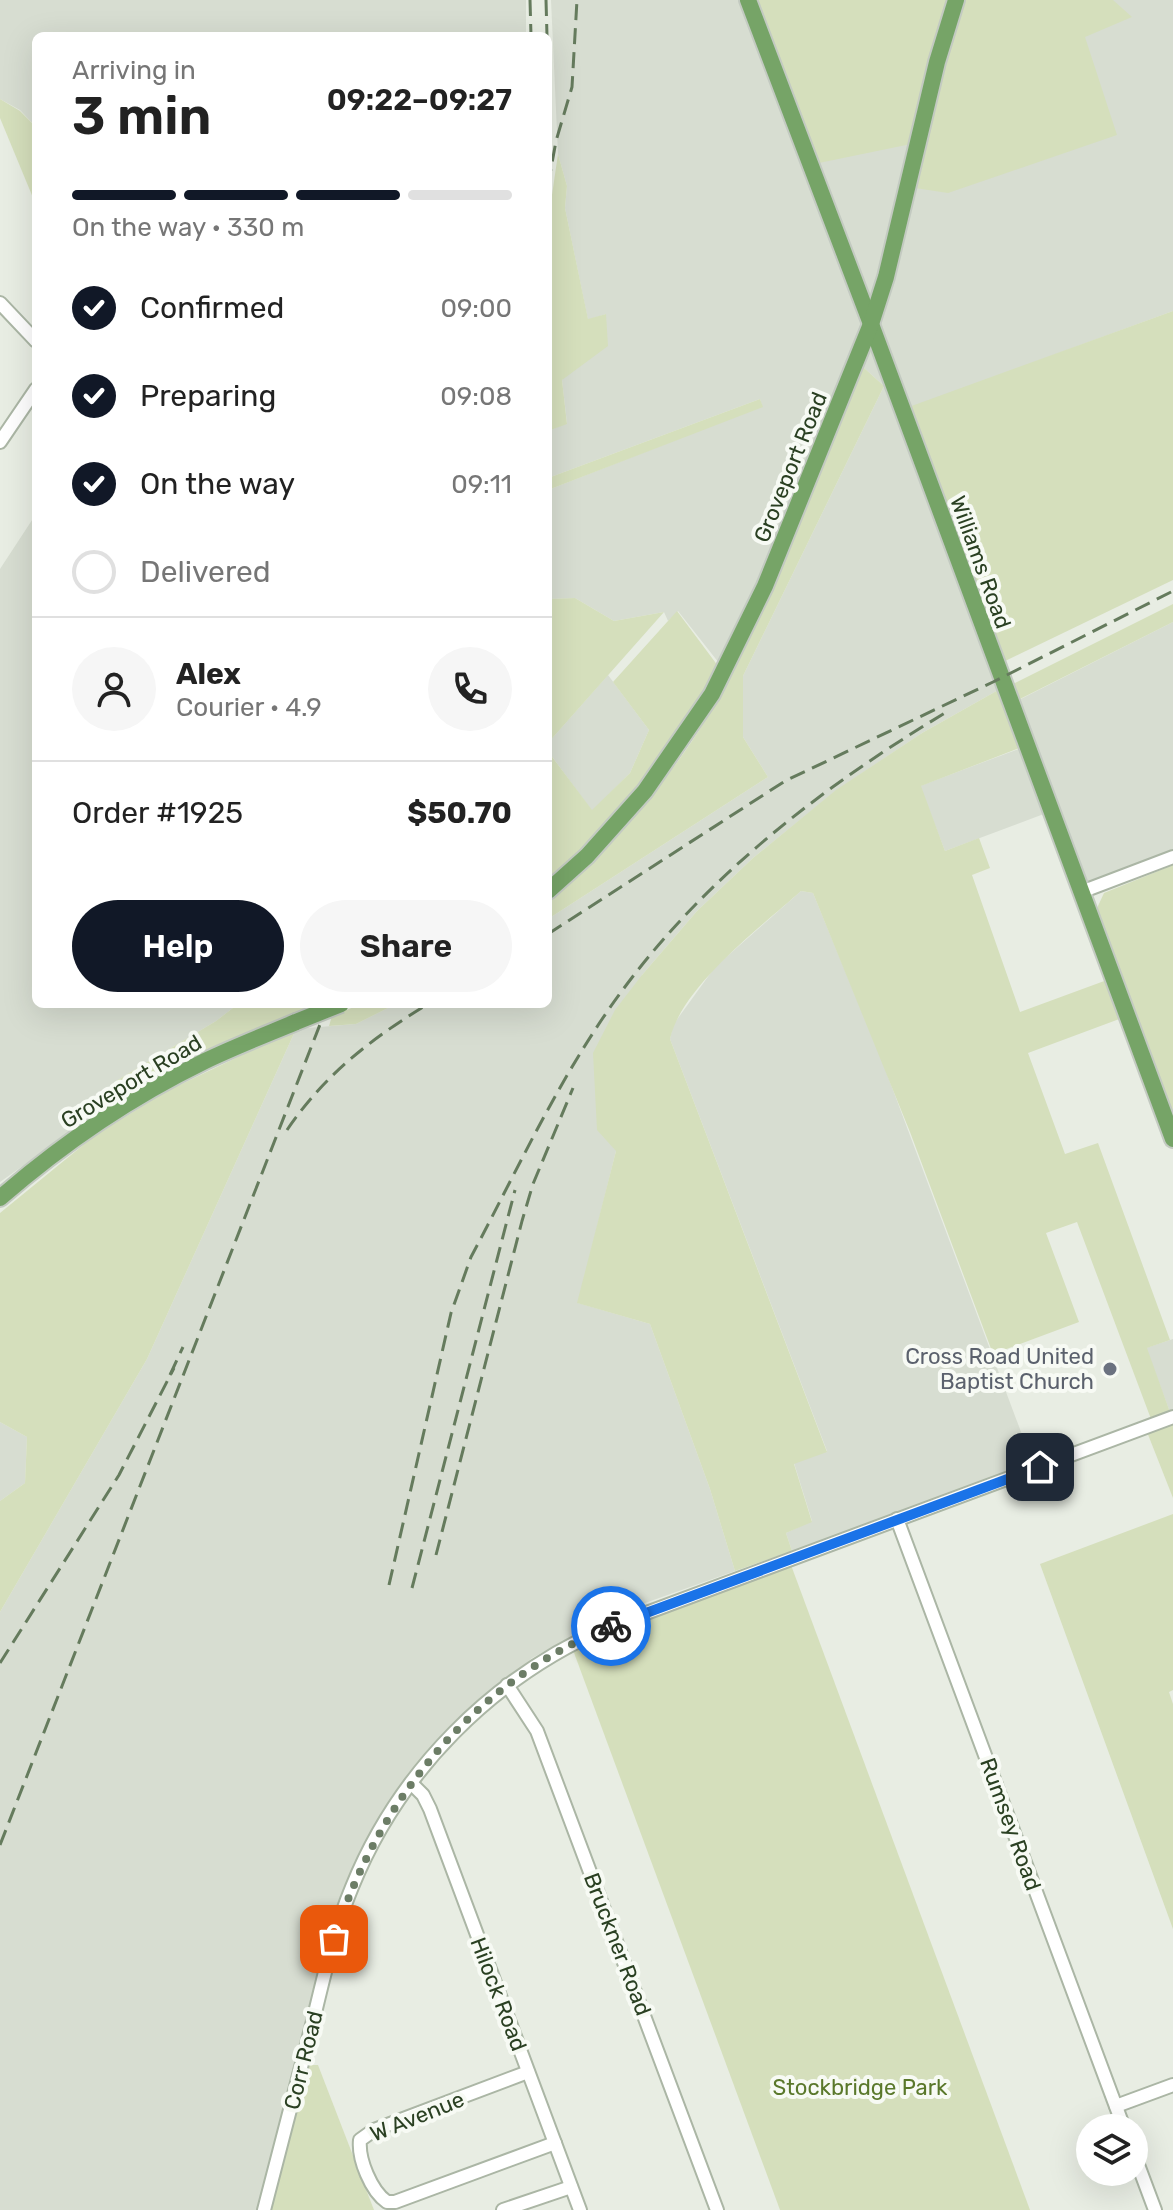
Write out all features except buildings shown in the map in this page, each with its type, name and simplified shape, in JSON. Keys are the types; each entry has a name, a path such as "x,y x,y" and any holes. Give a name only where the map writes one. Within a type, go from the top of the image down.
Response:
{"main road":[{"name":"Williams Road","path":"748,0 1173,1139"},
{"name":"Groveport Road","path":"552,887 612,830 645,791 712,694 765,586 871,324 902,215 937,62 956,0"},
{"name":"Groveport Road","path":"0,1198 66,1145 119,1109 202,1062 331,1008"}],"street":[{"path":"0,303 32,337"},
{"path":"0,442 32,395"},
{"path":"1081,892 1173,857"},
{"name":"Corr Road","path":"264,2210 345,1906 373,1842 411,1783 451,1735 507,1685 550,1656 606,1628 1173,1417"},
{"name":"Rumsey Road","path":"897,1519 1119,2114"},
{"name":"Bruckner Road","path":"507,1685 537,1731 717,2210"},
{"name":"Hilock Road","path":"411,1783 423,1795 430,1809 580,2210"},
{"name":"W Avenue","path":"528,2072 374,2130 360,2140 359,2151 375,2191 387,2202 395,2202 555,2143"},
{"path":"1116,2106 1173,2085"},
{"path":"1146,2186 1155,2210"},
{"path":"503,2210 571,2187"}],"shaded area":[{"path":"0,0 526,0 526,32 32,32 32,123 20,110 0,99"},
{"path":"551,0 1173,0 1173,311 906,409 1001,663 989,669 1000,689 922,733 837,790 753,858 697,911 642,975 616,1151 578,1303 650,1324 710,1489 735,1571 617,1613 532,1658 444,1732 407,1776 364,1848 324,1951 258,2210 0,2210 0,1612 147,1359 296,1029 356,1024 388,1008 552,1008 552,916 768,777 743,737 743,676 884,386 863,367 778,573 730,677 678,611 668,621 664,612 614,621 575,598 552,599 552,488 762,406 760,399 552,477 552,429 567,423 562,380 606,314 588,320 565,208 567,186 558,154"},
{"path":"32,520 32,1008 233,1008 116,1081 106,1107 0,1182 0,569"},
{"path":"1173,622 1173,865 1090,896 1057,809 945,851 920,786 1021,748 1007,706"},
{"path":"608,675 649,730 630,773 592,811 552,756 552,738"},
{"path":"801,891 813,893 881,1058 1033,1464 792,1551 786,1533 812,1521 794,1463 827,1451 670,1039 673,1025 715,967"},
{"path":"1173,1339 1173,1420 1146,1348"},
{"path":"0,1422 27,1437 25,1483 0,1501"}],"green space":[{"path":"753,0 949,0 911,144 814,164"},
{"path":"964,0 1113,0 1132,17 1085,37 1117,135 948,193 915,188 946,56"},
{"path":"0,99 32,123 32,195 0,118"},
{"path":"558,154 567,186 565,208 588,319 606,314 608,346 562,380 567,424 552,430 552,195"},
{"path":"1173,311 1173,580 1001,663 906,408"},
{"path":"863,367 884,386 743,676 743,737 768,777 552,916 552,898 626,826 694,738 731,675 800,522"},
{"path":"760,399 763,407 552,488 552,477"},
{"path":"575,598 614,621 664,612 552,738 552,599"},
{"path":"1173,604 1173,622 1016,701 1011,685"},
{"path":"677,611 718,666 682,726 643,780 599,832 552,876 552,757 592,810 630,773 649,730 613,682"},
{"path":"1000,689 1022,747 921,786 945,851 979,838 990,868 972,875 1020,1012 1107,980 1122,1018 1028,1053 1065,1154 1098,1143 1170,1340 1147,1348 1170,1412 1151,1419 1077,1222 1046,1233 1079,1322 993,1354 910,1132 813,893 801,891 706,978 677,1019 670,1039 827,1452 794,1464 812,1522 786,1533 792,1551 735,1571 710,1489 650,1324 577,1303 616,1151 597,1130 593,1053 615,1010 642,975 697,911 753,858 836,790 922,733"},
{"path":"1173,865 1173,1129 1097,917 1104,893"},
{"path":"233,1008 310,1008 199,1056 107,1107 116,1081"},
{"path":"351,1008 388,1008 356,1024 329,1026 332,1016"},
{"path":"296,1029 147,1359 0,1612 0,1501 25,1483 27,1437 0,1422 0,1213 93,1137 165,1092"},
{"path":"1173,1423 1173,1498 1147,1432"},
{"path":"1173,1514 1173,1690 1169,1692 1173,1704 1173,1929 1040,1564"},
{"name":"Stockbridge Park","path":"791,1565 1030,2210 780,2210 573,1650 595,1638"},
{"path":"307,2065 318,2065 374,2210 270,2210"}],"railway":[{"path":"530,0 531,32"},
{"path":"546,0 547,32"},
{"path":"552,163 572,87 577,0"},
{"path":"552,931 785,781 993,682 1173,591"},
{"path":"389,1585 451,1313 471,1257 545,1115 593,1033 666,936 752,851 848,776 950,710"},
{"path":"0,1845 326,1008"},
{"path":"287,1130 301,1110 350,1059 422,1008"},
{"path":"436,1555 522,1221 533,1184 573,1088"},
{"path":"412,1588 515,1190"},
{"path":"170,1375 183,1347"},
{"path":"0,1663 119,1475 174,1368"}],"way so far":[{"path":"334,1939 351,1888 373,1842 436,1751 507,1685 550,1656 611,1626"}],"place":[{"name":"Cross Road United Baptist Church","path":"1110,1369"}],"route":[{"path":"611,1626 1040,1467"}]}
